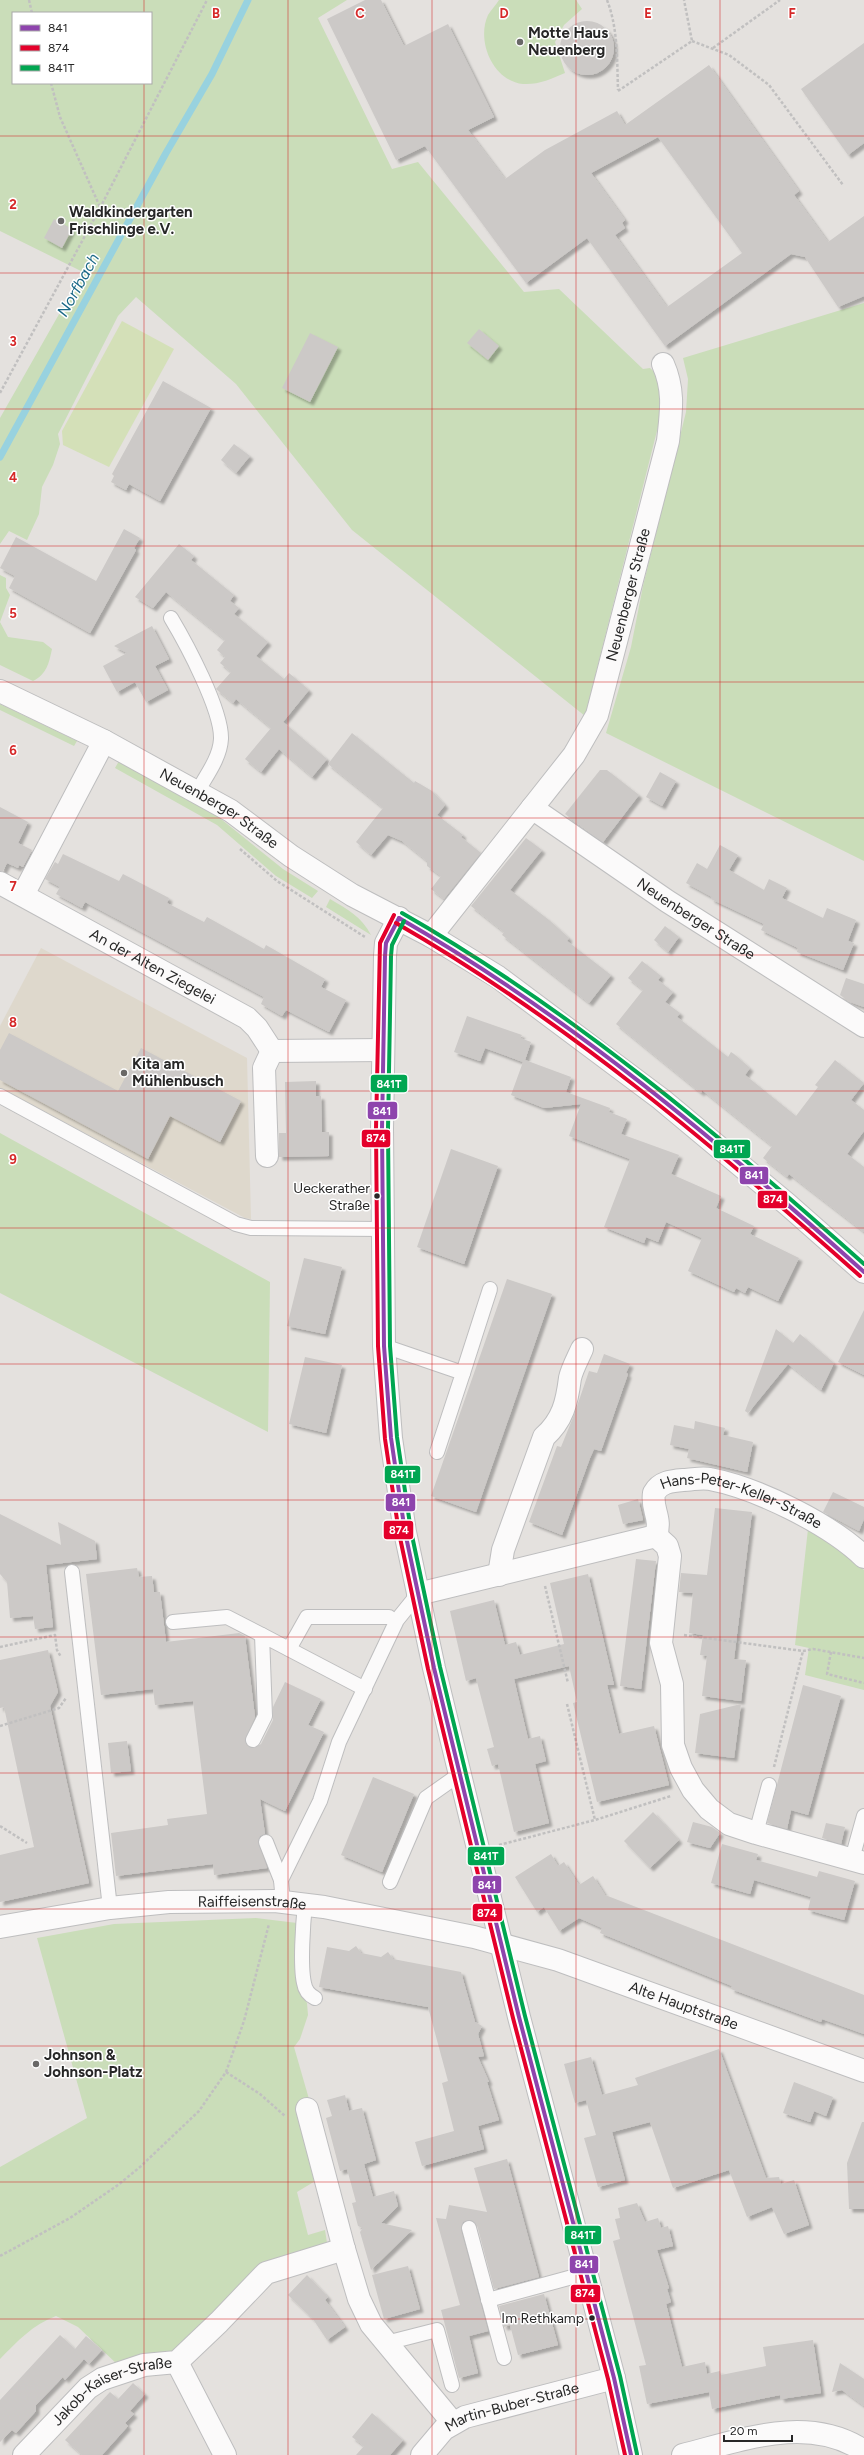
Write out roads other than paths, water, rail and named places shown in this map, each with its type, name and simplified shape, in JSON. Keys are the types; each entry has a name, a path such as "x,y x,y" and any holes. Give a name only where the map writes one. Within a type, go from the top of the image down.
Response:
{"street":[{"name":"Neuenberger Straße","path":"431,936 574,756 597,715 668,441 672,398 670,380 664,364"},
{"name":"Neuenberger Straße","path":"0,691 104,741 231,811 291,856 352,895 399,918 498,977 545,1010 661,1099 864,1272"},
{"path":"23,895 104,741"},
{"name":"Neuenberger Straße","path":"532,808 667,901 864,1026"},
{"name":"An der Alten Ziegelei","path":"0,883 247,1018 257,1028 272,1051"},
{"path":"399,918 386,944 383,1050 384,1346 398,1490 418,1594 501,1944 614,2378 631,2455"},
{"path":"266,1156 264,1068 272,1051 383,1050"},
{"path":"499,1575 503,1550 544,1437 557,1426 570,1389 570,1378 582,1349"},
{"name":"Hans-Peter-Keller-Straße","path":"656,1536 659,1522 653,1496 658,1486 673,1481 709,1479 760,1494 804,1515 864,1557"},
{"path":"418,1594 656,1536 667,1546 670,1556 661,1643 672,1684 673,1745 681,1768 693,1790 700,1801 718,1817 729,1824 756,1833 858,1861"},
{"name":"Raiffeisenstraße","path":"0,1927 110,1908 203,1901 279,1901 305,1904 420,1925 501,1944"},
{"name":"Alte Hauptstraße","path":"501,1944 558,1960 641,1989 864,2071"},
{"path":"307,2109 344,2249 365,2313 386,2342 453,2423"},
{"name":"Jakob-Kaiser-Straße","path":"24,2455 88,2388 102,2379 144,2365 177,2362 219,2322 266,2273 344,2249"},
{"path":"177,2362 225,2455"},
{"name":"Martin-Buber-Straße","path":"422,2455 453,2423 478,2413 614,2378"},
{"path":"683,2455 756,2437 801,2432 829,2434 864,2451"}],"lane":[{"path":"170,618 190,649 215,712 221,739 218,756 197,792"},
{"path":"0,1096 241,1226 251,1228 383,1230"},
{"path":"437,1452 490,1289"},
{"path":"384,1346 463,1373"},
{"path":"72,1572 110,1908"},
{"path":"279,1901 281,1880 320,1801 339,1742 397,1620 418,1594"},
{"path":"173,1622 227,1617 365,1689"},
{"path":"289,1649 307,1617 389,1617"},
{"path":"253,1740 265,1716 262,1636"},
{"path":"390,1882 426,1798 460,1774"},
{"path":"756,1833 769,1785"},
{"path":"858,1861 864,1816"},
{"path":"266,1842 281,1880"},
{"path":"305,1904 303,1923 303,1983 308,1993 315,1998"},
{"path":"469,2228 504,2358"},
{"path":"488,2300 587,2274"},
{"path":"386,2342 437,2330 452,2385"}],"waterway":[{"name":"Norfbach","path":"0,457 166,153 212,74 248,0"}],"place":[{"name":"Motte Haus Neuenberg","path":"520,42"},
{"name":"Waldkindergarten Frischlinge e.V.","path":"61,221"},
{"name":"Kita am Mühlenbusch","path":"124,1073"},
{"name":"Ueckerather Straße","path":"377,1196"},
{"name":"Johnson & Johnson-Platz","path":"36,2064"},
{"name":"Im Rethkamp","path":"592,2318"}]}
